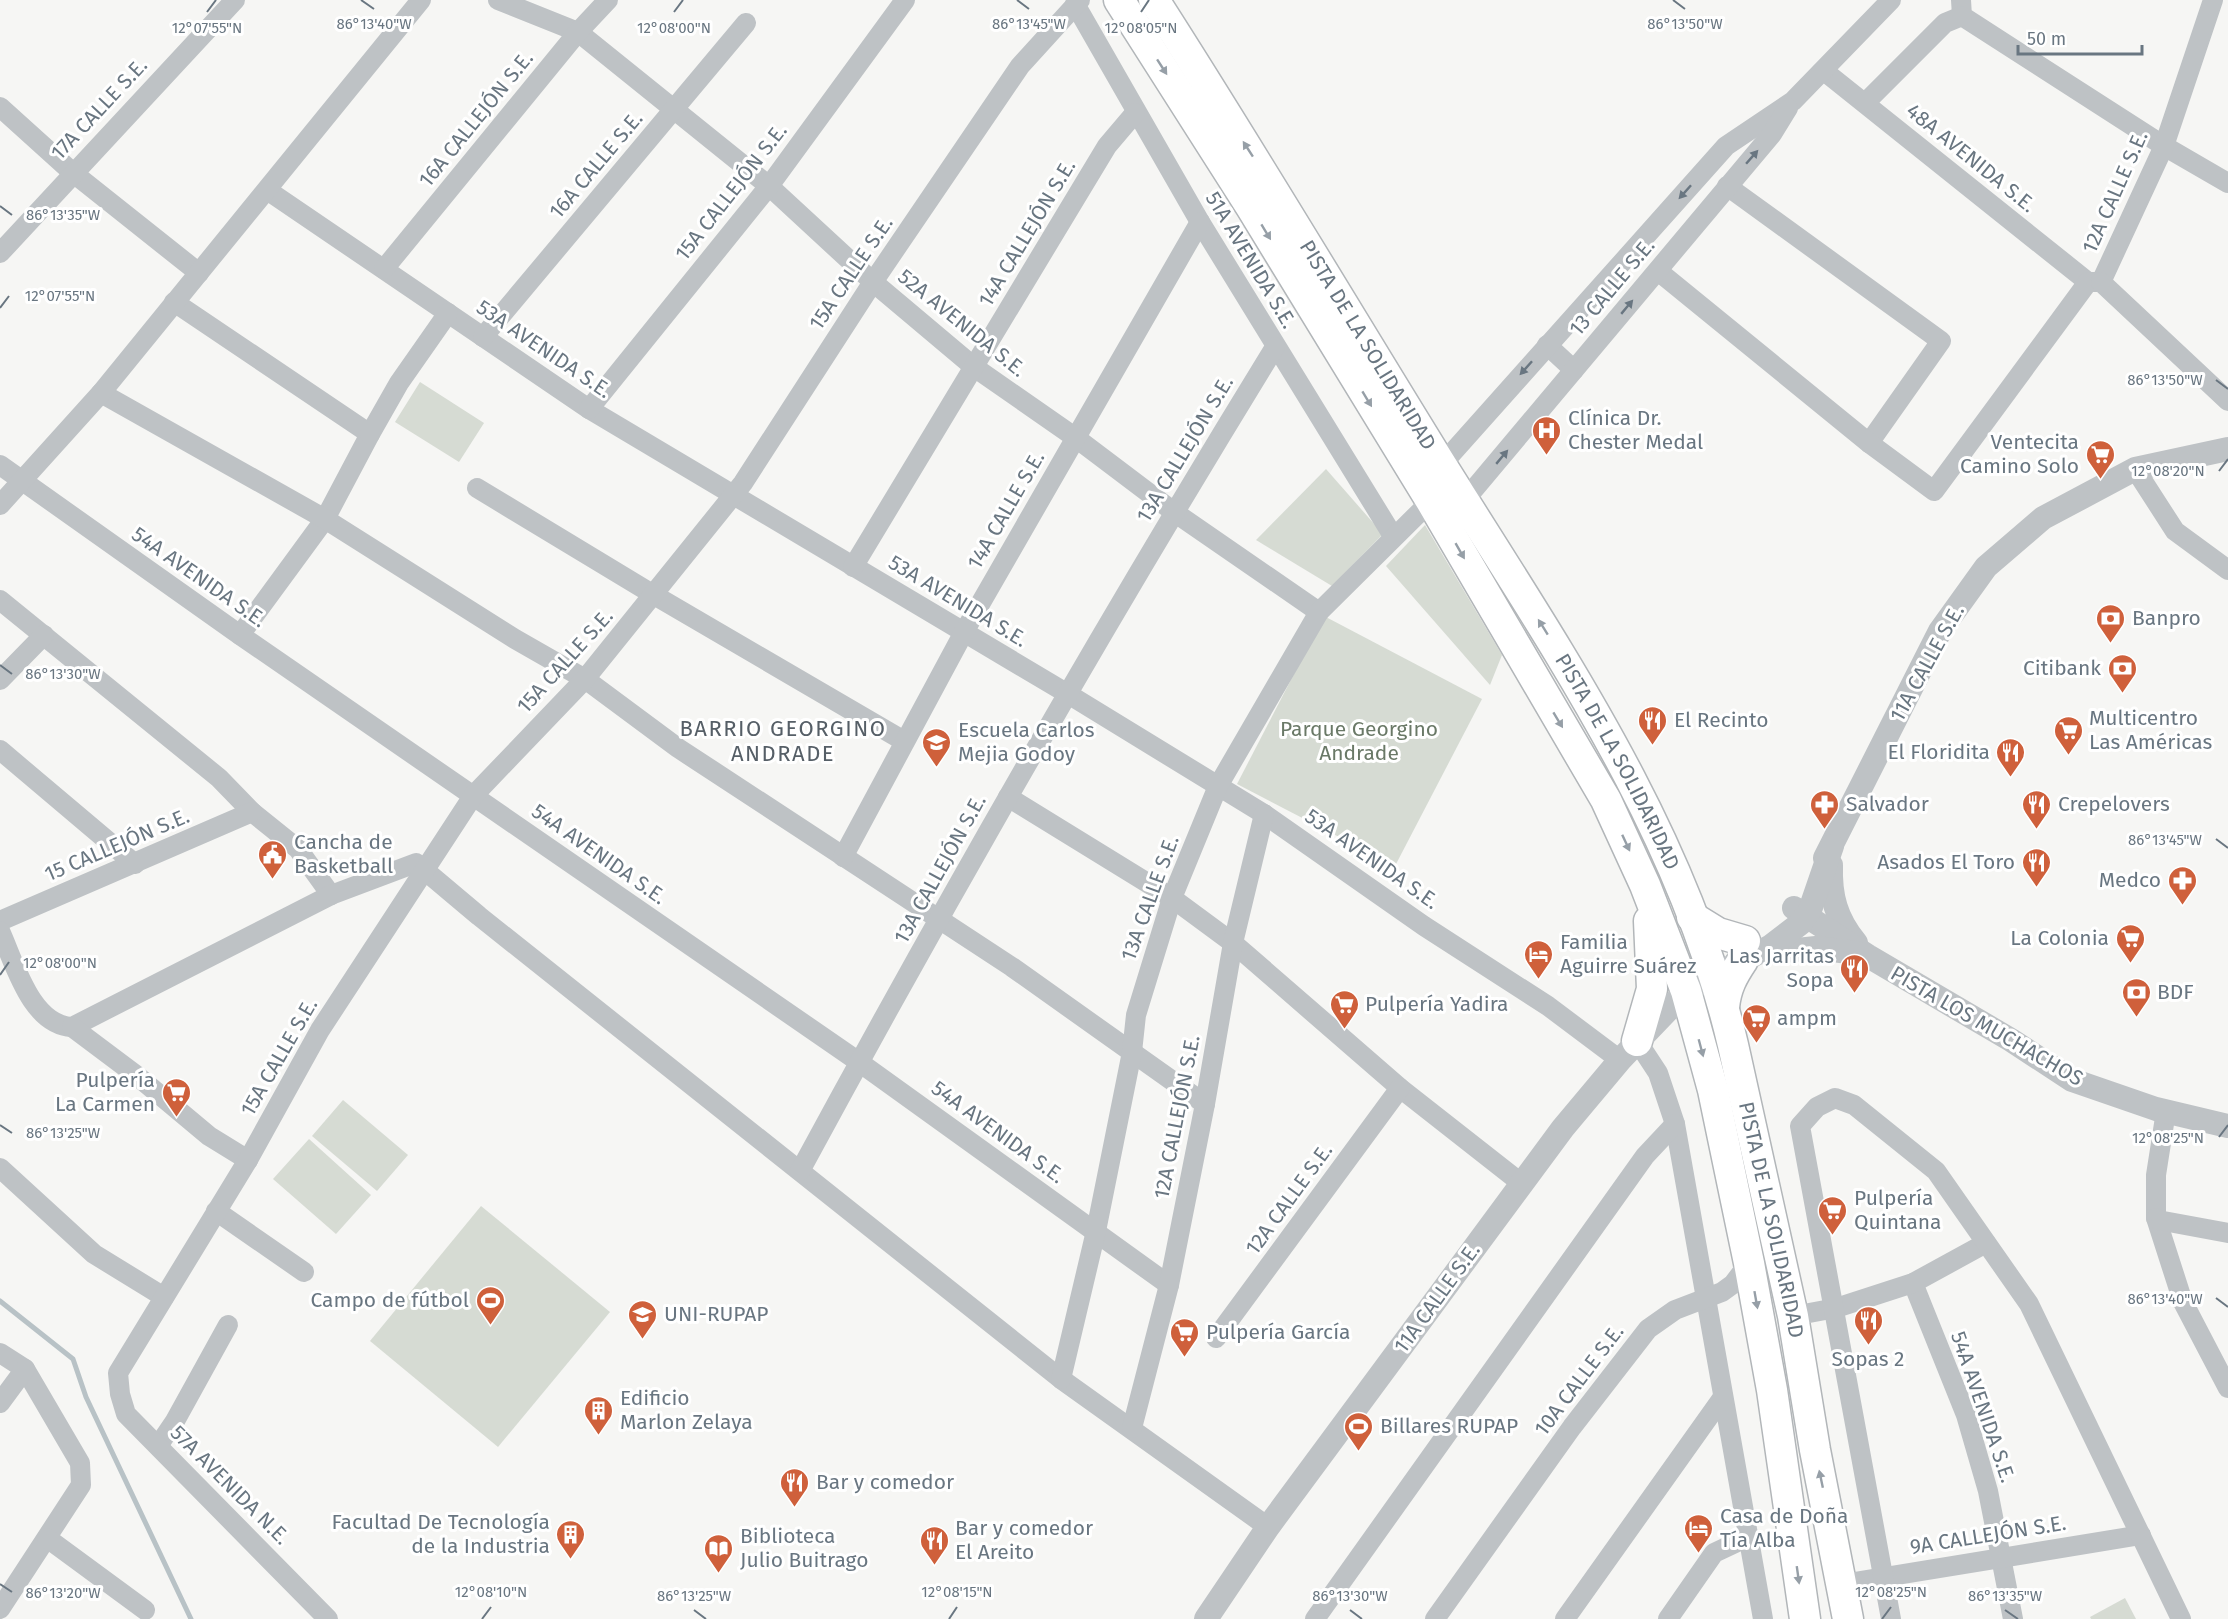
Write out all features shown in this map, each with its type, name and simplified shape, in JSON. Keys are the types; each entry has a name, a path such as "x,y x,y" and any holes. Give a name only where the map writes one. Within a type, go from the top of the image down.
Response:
{"main road":[{"name":"PISTA DE LA SOLIDARIDAD","path":"1119,0 1251,207 1431,501 1606,800 1646,885 1686,991 1713,1090 1749,1263 1772,1390 1804,1619"},
{"name":"PISTA DE LA SOLIDARIDAD","path":"1154,0 1291,215 1440,463 1571,671 1637,787 1674,869 1724,1007 1792,1316 1848,1619"},
{"path":"1172,0 1186,50"},
{"path":"1628,1051 1652,989 1646,885"},
{"path":"1692,917 1748,952 1731,978 1725,992 1724,1007"}],"street":[{"name":"17A CALLE S.E.","path":"0,253 72,172 235,0"},
{"path":"0,505 101,393 421,0"},
{"name":"52A AVENIDA S.E.","path":"498,0 537,13 578,32 769,186 873,282 974,367 1076,438 1174,512 1319,612"},
{"name":"16A CALLEJÓN S.E.","path":"384,269 578,32 608,0"},
{"name":"15A CALLEJÓN S.E.","path":"589,409 769,186 905,0"},
{"name":"13 CALLE S.E.","path":"1440,463 1726,146 1793,101 1891,0"},
{"name":"12A CALLE S.E.","path":"1869,443 1934,491 2095,282 2164,146 2213,0"},
{"name":"51A AVENIDA S.E.","path":"1077,2 1135,113 1275,346 1393,536"},
{"name":"15A CALLE S.E.","path":"118,1373 248,1160 320,1030 473,796 585,679 733,495 873,282 1020,66 1077,2"},
{"path":"1865,103 1961,8 2164,146 2228,183"},
{"name":"16A CALLE S.E.","path":"483,337 746,23"},
{"name":"48A AVENIDA S.E.","path":"1824,71 2095,282 2228,401"},
{"name":"13 CALLE S.E.","path":"1464,501 1772,134 1793,101"},
{"path":"0,107 72,172 200,273"},
{"name":"14A CALLEJÓN S.E.","path":"853,567 1107,146 1135,113"},
{"path":"1658,271 1869,443 1941,340 1727,186"},
{"name":"53A AVENIDA S.E.","path":"267,190 589,409 1068,694 1264,814 1424,926 1548,1006 1628,1051 1658,1073 1675,1124 1708,1298 1723,1397 1763,1619"},
{"name":"14A CALLE S.E.","path":"843,857 964,632 1200,222"},
{"path":"174,302 370,434"},
{"path":"240,635 325,519 399,383 448,313"},
{"path":"1546,345 1574,370"},
{"name":"13A CALLEJÓN S.E.","path":"800,1171 1008,797 1174,512 1275,346"},
{"path":"101,393 325,519 515,639 585,679 678,748 940,920 1205,1104"},
{"name":"11A CALLE S.E.","path":"1206,1619 1268,1527 1521,1183 1628,1051 1711,968 1748,952 1774,926 1800,911 1940,631 1986,567 2043,518 2135,470 2228,449"},
{"path":"1440,463 1433,478 1431,501 1451,504 1464,501"},
{"name":"54A AVENIDA S.E.","path":"0,465 240,635 859,1062 1169,1284"},
{"path":"2135,470 2175,531 2228,570"},
{"path":"477,488 654,595 904,741"},
{"name":"13A CALLE S.E.","path":"1060,1379 1096,1232 1132,1052 1136,1015 1172,898 1218,786 1319,612 1393,536 1431,501"},
{"path":"0,600 219,778 252,812 298,849 331,894"},
{"path":"0,680 44,635"},
{"path":"0,750 135,864"},
{"path":"1008,797 1172,898 1233,943 1400,1088 1521,1183"},
{"name":"15 CALLEJÓN S.E.","path":"0,921 252,812"},
{"name":"12A CALLEJÓN S.E.","path":"1132,1428 1169,1284 1205,1104 1233,943 1264,814"},
{"path":"1832,846 1831,882 1834,905 1847,932 1868,956"},
{"path":"72,1027 331,894 416,863 425,867 479,916 1060,1379 1132,1428 1268,1527"},
{"name":"PISTA LOS MUCHACHOS","path":"1800,911 1868,956 2011,1040 2072,1080 2166,1111 2228,1126"},
{"path":"0,931 36,1009 54,1024 72,1027 136,1075 209,1136 248,1160"},
{"path":"1748,952 1816,948 1841,949 1868,956"},
{"name":"12A CALLE S.E.","path":"1216,1338 1400,1088"},
{"path":"1891,1619 1836,1308 1814,1208 1800,1126 1817,1107 1834,1098 1854,1105 1936,1171 2029,1304 2181,1619"},
{"path":"2166,1111 2156,1175 2156,1218 2183,1302 2228,1388"},
{"path":"1315,1619 1645,1156 1675,1124"},
{"path":"0,1168 94,1254 164,1297"},
{"path":"216,1211 304,1272"},
{"path":"2156,1218 2158,1221 2228,1233"},
{"path":"1792,1316 1836,1308 1913,1283 1986,1243"},
{"name":"10A CALLE S.E.","path":"1435,1619 1572,1427 1648,1329 1675,1310 1708,1298 1733,1284 1749,1263"},
{"name":"54A AVENIDA S.E.","path":"1913,1283 1966,1415 1988,1491 2013,1619"},
{"path":"158,1446 175,1421 228,1325"},
{"path":"0,1353 25,1370 80,1463 81,1485 0,1611 10,1619"},
{"path":"0,1403 25,1370"},
{"name":"57A AVENIDA N.E.","path":"118,1373 126,1414 328,1619"},
{"path":"1565,1619 1723,1397"},
{"name":"9A CALLEJÓN S.E.","path":"1842,1584 2141,1535"},
{"path":"1668,1619 1714,1553 1748,1537"},
{"path":"47,1538 145,1610"}],"green space":[{"path":"420,382 484,423 459,462 395,422"},
{"path":"1326,469 1383,534 1332,586 1256,540"},
{"path":"1425,525 1502,655 1490,685 1386,566"},
{"name":"Parque Georgino Andrade","path":"1324,616 1482,699 1395,866 1237,784"},
{"path":"343,1100 408,1155 377,1191 312,1136"},
{"path":"309,1139 371,1195 336,1234 273,1179"},
{"name":"Campo de fútbol","path":"481,1206 610,1312 498,1447 370,1341"},
{"path":"2125,1598 2136,1619 2091,1619 2090,1617"}],"waterway":[{"path":"0,1301 73,1359 86,1397 191,1619"}],"place":[{"name":"Clínica Dr. Chester Medal","path":"1547,456"},
{"name":"Ventecita Camino Solo","path":"2100,480"},
{"name":"Banpro","path":"2111,644"},
{"name":"Citibank","path":"2122,694"},
{"name":"El Recinto","path":"1653,746"},
{"name":"Multicentro Las Américas","path":"2068,756"},
{"name":"Escuela Carlos Mejia Godoy","path":"937,768"},
{"name":"El Floridita","path":"2011,778"},
{"name":"Salvador","path":"1825,830"},
{"name":"Crepelovers","path":"2037,830"},
{"name":"Cancha de Basketball","path":"273,880"},
{"name":"Asados El Toro","path":"2036,888"},
{"name":"Medco","path":"2182,906"},
{"name":"La Colonia","path":"2130,964"},
{"name":"Familia Aguirre Suárez","path":"1539,980"},
{"name":"Las Jarritas Sopa","path":"1855,994"},
{"name":"BDF","path":"2136,1018"},
{"name":"Pulpería Yadira","path":"1344,1030"},
{"name":"ampm","path":"1756,1044"},
{"name":"Pulpería La Carmen","path":"176,1118"},
{"name":"Pulpería Quintana","path":"1833,1236"},
{"name":"Campo de fútbol","path":"490,1326"},
{"name":"UNI-RUPAP","path":"643,1340"},
{"name":"Sopas 2","path":"1868,1346"},
{"name":"Pulpería García","path":"1185,1358"},
{"name":"Edificio Marlon Zelaya","path":"599,1436"},
{"name":"Billares RUPAP","path":"1359,1452"},
{"name":"Bar y comedor","path":"795,1508"},
{"name":"Casa de Doña Tía Alba","path":"1699,1554"},
{"name":"Facultad De Tecnología de la Industria","path":"571,1560"},
{"name":"Bar y comedor El Areito","path":"934,1566"},
{"name":"Biblioteca Julio Buitrago","path":"719,1574"}],"district":[{"name":"BARRIO GEORGINO ANDRADE","path":"783,740"}]}
